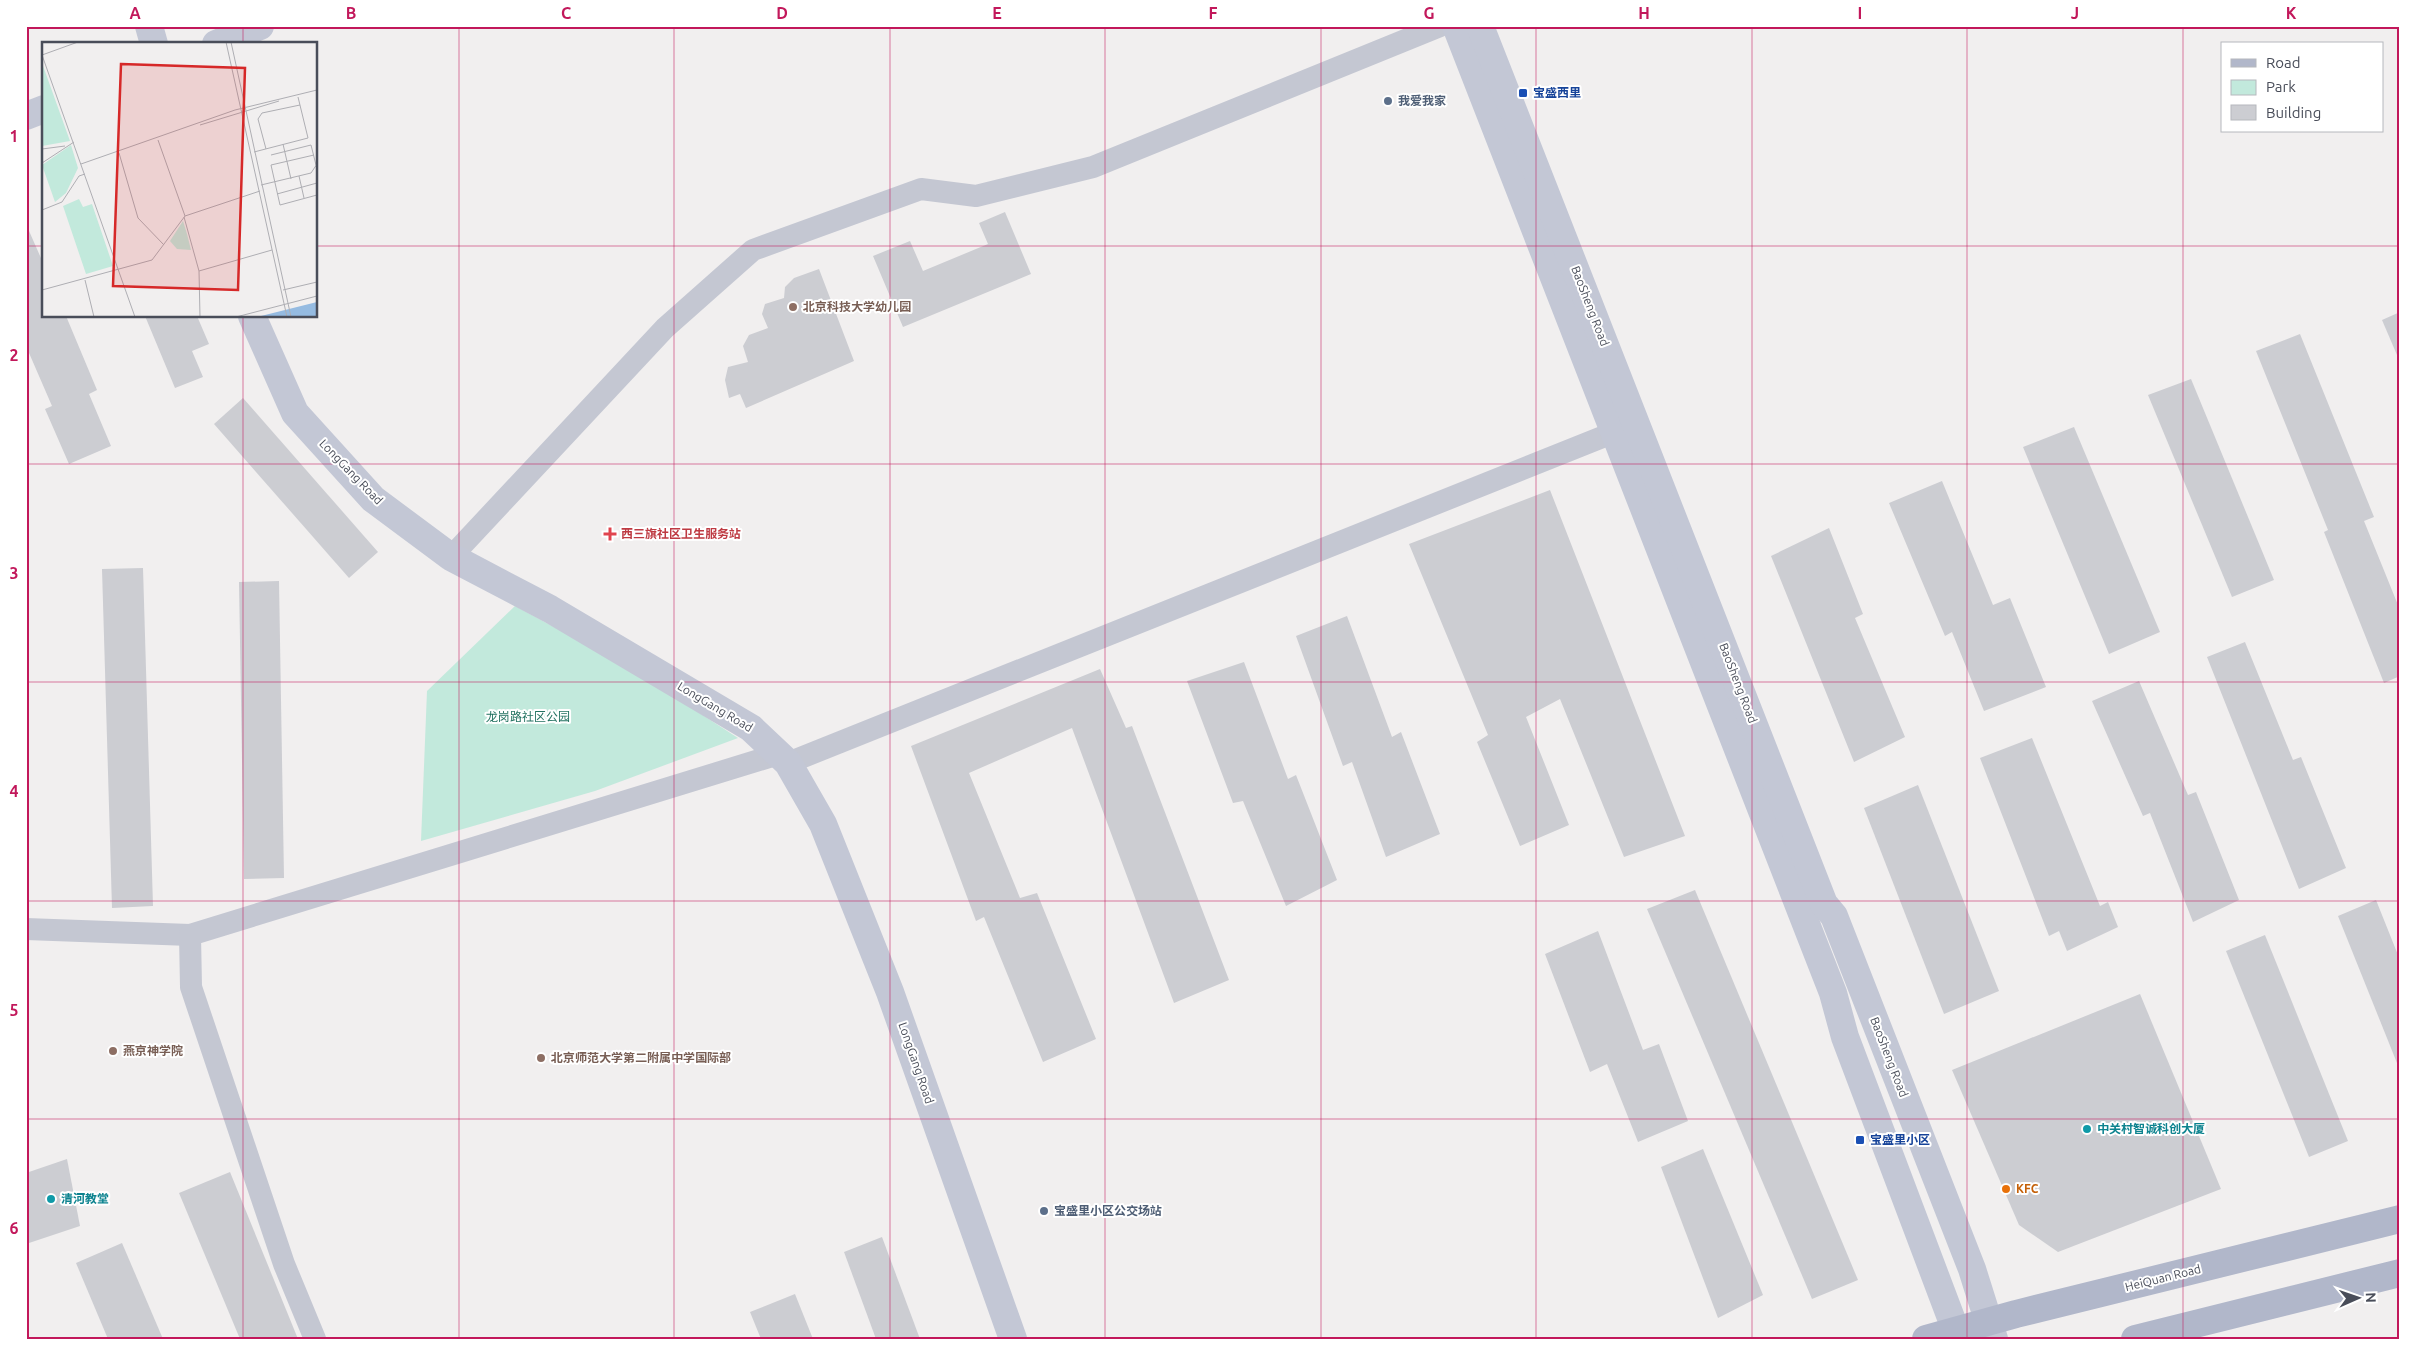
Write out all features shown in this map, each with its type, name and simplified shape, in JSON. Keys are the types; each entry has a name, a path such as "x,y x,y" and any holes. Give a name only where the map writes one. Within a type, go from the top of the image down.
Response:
{"main road":[{"name":"HeiQuan Road","path":"1926,1339 1991,1331 2400,1219"},
{"path":"2135,1339 2400,1273"}],"street":[{"path":"149,26 153,42"},
{"path":"221,42 260,26"},
{"path":"452,556 665,328 753,250 921,189 976,196 1093,167 1440,26"},
{"name":"BaoSheng Road","path":"1456,26 1833,993 1845,1037 1958,1334"},
{"name":"BaoSheng Road","path":"1480,26 1824,904 1836,922 1968,1260 1991,1331"},
{"path":"26,116 42,110"},
{"name":"LongGang Road","path":"253,318 295,413 373,499 452,556 550,609 751,728 784,759 823,824 890,992 1013,1339"},
{"path":"26,929 190,935 784,759 1615,432"},
{"path":"190,935 191,987 284,1264 315,1339"}],"green space":[{"name":"龙岗路社区公园","path":"515,606 630,668 738,738 595,791 421,841 427,691"}],"building":[{"path":"1005,212 1031,274 903,327 873,256 910,241 923,271 988,244 979,223"},
{"path":"26,224 42,260 42,318 67,318 97,390 89,394 111,446 69,464 45,409 52,406 26,346"},
{"path":"819,269 854,361 746,408 740,394 729,398 725,380 728,367 748,362 743,346 749,335 768,328 762,314 765,304 784,298 785,287 794,278"},
{"path":"2400,312 2400,362 2382,320"},
{"path":"146,318 198,318 209,344 192,351 203,377 175,388"},
{"path":"2300,334 2374,517 2364,521 2400,610 2400,676 2384,683 2324,532 2328,530 2256,351"},
{"path":"2191,379 2274,580 2232,597 2148,395"},
{"path":"243,398 378,552 349,578 214,424"},
{"path":"2074,427 2160,632 2109,654 2023,447"},
{"path":"1942,481 1993,605 2010,598 2046,687 1984,711 1952,632 1945,636 1889,503"},
{"path":"1550,490 1685,836 1624,857 1560,699 1526,717 1569,825 1520,846 1477,742 1488,735 1409,544"},
{"path":"1829,528 1863,614 1855,618 1905,737 1854,762 1771,556"},
{"path":"143,568 153,906 112,908 102,569"},
{"path":"279,581 284,878 244,879 239,582"},
{"path":"1347,616 1392,737 1401,732 1440,834 1386,857 1352,762 1343,766 1296,636"},
{"path":"2245,642 2293,760 2301,757 2346,868 2299,889 2207,657"},
{"path":"1244,662 1288,779 1296,775 1337,880 1286,906 1243,801 1233,803 1187,681"},
{"path":"1100,669 1126,728 1132,726 1229,980 1174,1003 1072,728 969,773 1020,898 1037,893 1096,1039 1043,1062 984,917 976,921 911,746"},
{"path":"2139,681 2188,795 2196,792 2239,900 2193,922 2150,813 2143,816 2092,701"},
{"path":"2032,738 2100,906 2108,902 2118,927 2067,951 2059,931 2049,936 1980,758"},
{"path":"1918,785 1999,991 1944,1014 1864,808"},
{"path":"1695,890 1858,1280 1812,1299 1647,909"},
{"path":"2376,900 2400,960 2399,1068 2338,916"},
{"path":"1598,931 1643,1050 1659,1044 1688,1121 1638,1142 1607,1064 1590,1072 1545,954"},
{"path":"2265,935 2348,1141 2309,1157 2226,951"},
{"name":"中关村智诚科创大厦","path":"2140,994 2221,1189 2058,1252 2019,1225 1952,1070"},
{"path":"1703,1149 1763,1295 1718,1318 1661,1167"},
{"name":"清河教堂","path":"67,1159 80,1226 26,1244 26,1173"},
{"path":"230,1172 298,1339 240,1339 179,1193"},
{"path":"882,1237 920,1339 876,1339 844,1252"},
{"path":"122,1243 163,1339 108,1339 76,1263"},
{"path":"795,1294 813,1339 761,1339 750,1312"}],"place":[{"name":"宝盛西里","path":"1523,93"},
{"name":"我爱我家","path":"1388,101"},
{"name":"北京科技大学幼儿园","path":"793,307"},
{"name":"西三旗社区卫生服务站","path":"610,534"},
{"name":"燕京神学院","path":"113,1051"},
{"name":"北京师范大学第二附属中学国际部","path":"541,1058"},
{"name":"中关村智诚科创大厦","path":"2087,1129"},
{"name":"宝盛里小区","path":"1860,1140"},
{"name":"KFC","path":"2006,1189"},
{"name":"清河教堂","path":"51,1199"},
{"name":"宝盛里小区公交场站","path":"1044,1211"}]}
